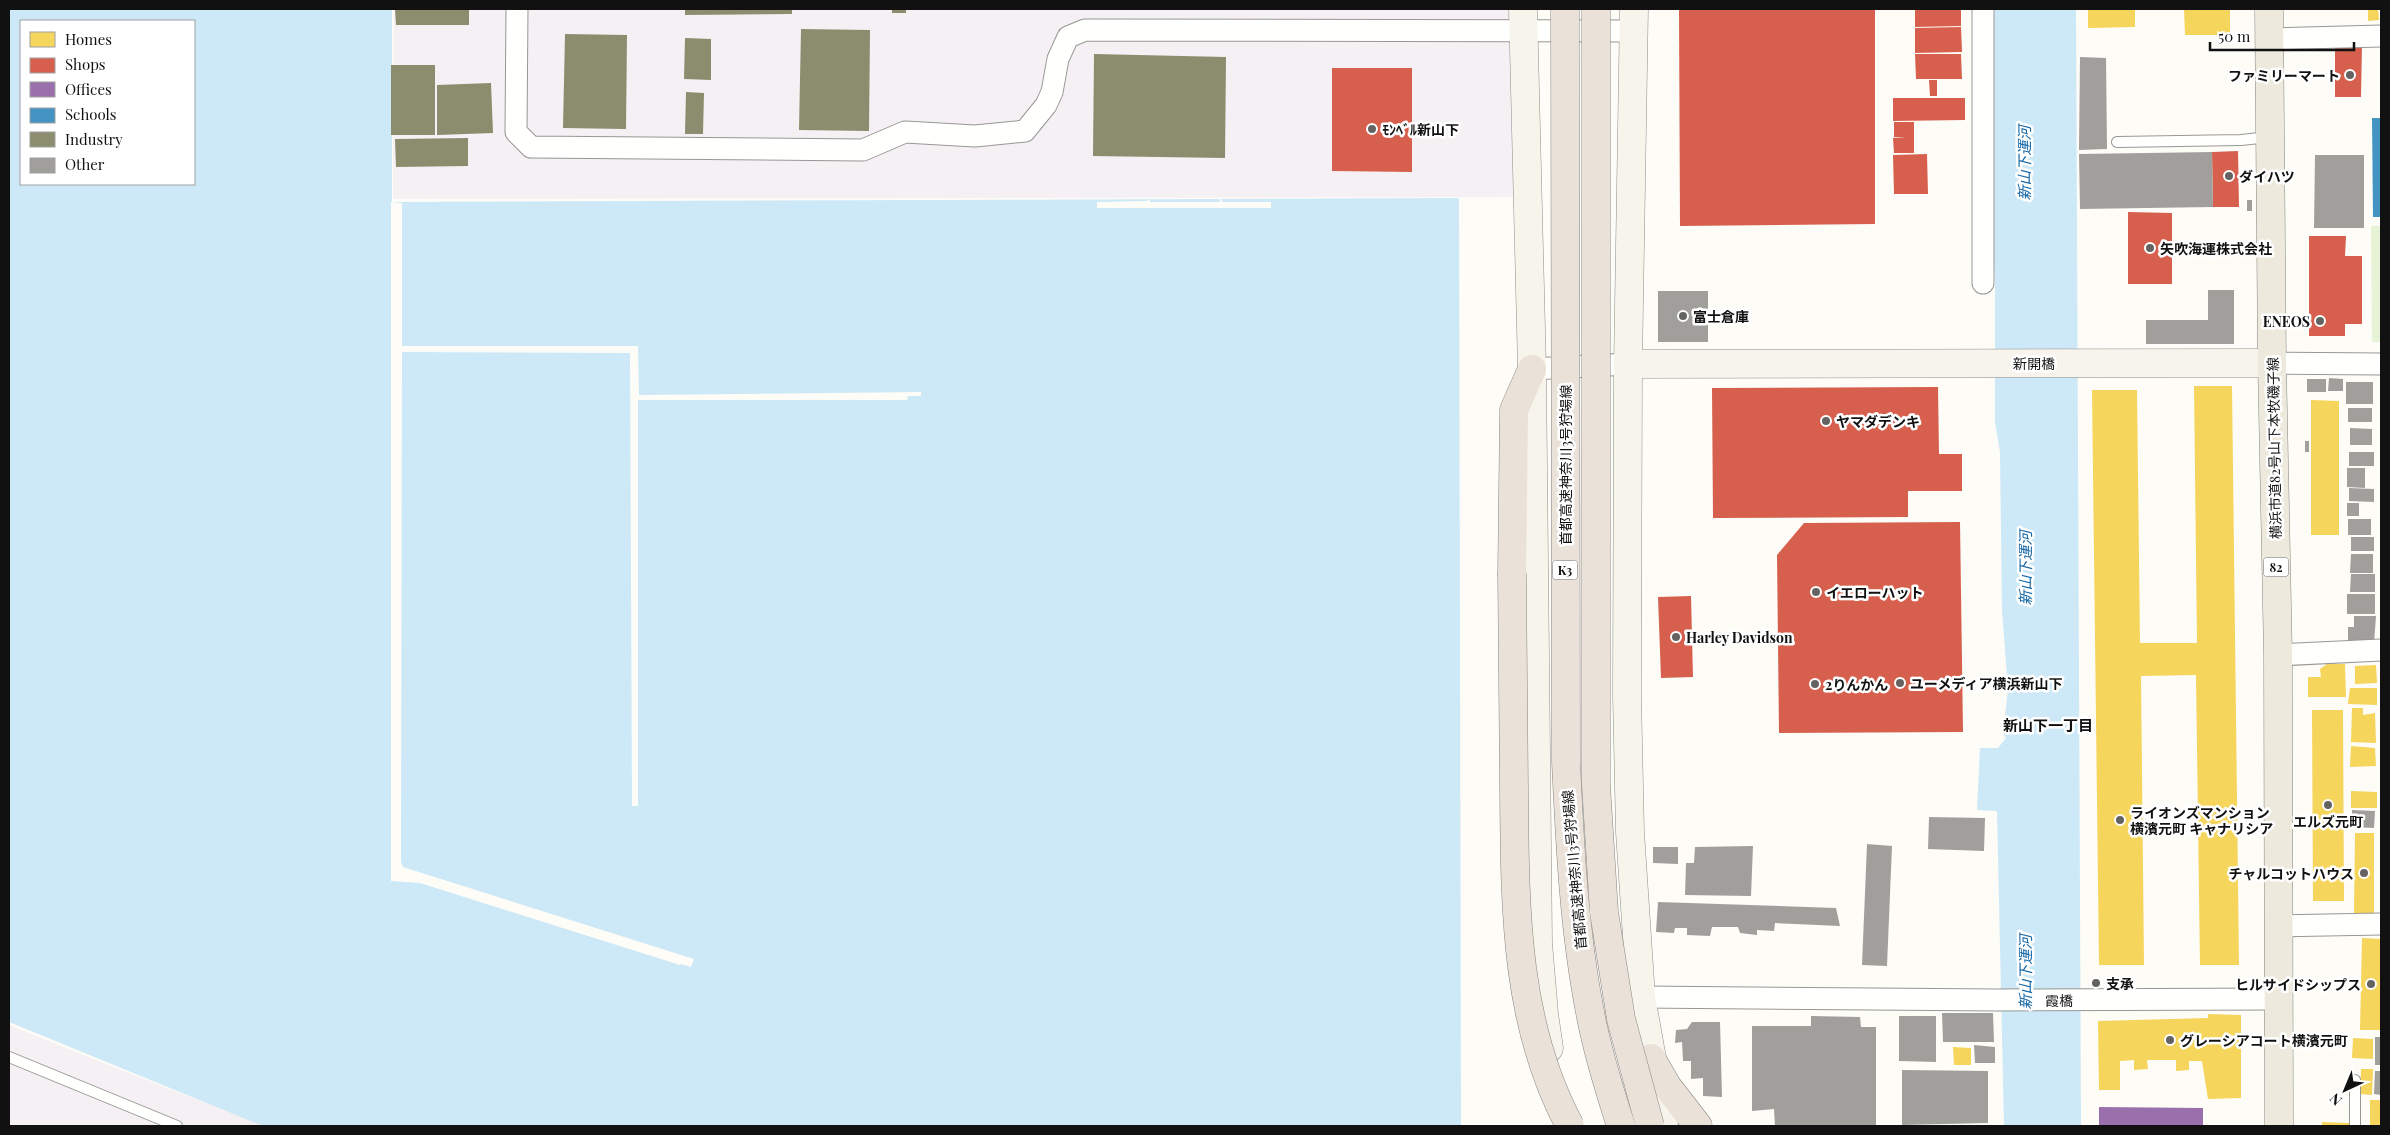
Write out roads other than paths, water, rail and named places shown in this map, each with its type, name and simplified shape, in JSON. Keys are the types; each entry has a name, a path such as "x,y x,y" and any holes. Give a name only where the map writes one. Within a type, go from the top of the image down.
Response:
{"highway":[{"name":"首都高速神奈川3号狩場線","path":"1565,9 1566,762 1570,854 1577,932 1590,1013 1607,1084 1621,1126"},
{"name":"首都高速神奈川3号狩場線","path":"1596,9 1596,785 1604,912 1622,1019 1650,1126"},
{"path":"1532,369 1514,410 1512,573 1515,895 1521,968 1535,1040 1546,1074 1570,1126"},
{"path":"1651,1058 1667,1086 1698,1126"}],"main road":[{"name":"横浜市道82号山下本牧磯子線","path":"2269,9 2272,363 2278,655 2279,1126"}],"street":[{"path":"518,9 516,132 531,147 863,150 904,132 976,136 1024,131 1046,105 1052,92 1058,59 1068,38 1085,30 1523,20 1634,20 1628,364 1627,696 1630,832 1641,997 1664,1126"},
{"path":"1982,9 1983,284"},
{"path":"1523,20 1532,369 1538,943 1544,1014 1561,1126"},
{"path":"2269,39 2381,36"},
{"path":"2272,363 2381,364"},
{"name":"新開橋","path":"1628,364 2272,363"},
{"path":"1532,369 1628,364"},
{"path":"2278,655 2381,650"},
{"path":"2278,926 2381,924"},
{"name":"霞橋","path":"1641,997 1996,1000 2278,998"}],"lane":[{"path":"2117,142 2241,140 2270,137"},
{"path":"9,1057 177,1126"},
{"path":"2355,1080 2355,1126"}],"water":[{"path":"9,9 392,9 392,202 1459,198 1461,1126 263,1126 9,1022"},
{"name":"新山下運河","path":"1989,9 2076,9 2081,1126 2004,1126 1997,811 1977,810 1980,748 1998,748 2006,738 2003,734 2008,689 2002,610 2000,452 1995,422 1995,274 1992,236"}],"place":[{"name":"ファミリーマート","path":"2350,75"},
{"name":"ﾓﾝﾍﾞﾙ新山下","path":"1372,129"},
{"name":"ダイハツ","path":"2229,176"},
{"name":"矢吹海運株式会社","path":"2150,248"},
{"name":"富士倉庫","path":"1683,316"},
{"name":"ENEOS","path":"2320,321"},
{"name":"ヤマダデンキ","path":"1826,421"},
{"name":"イエローハット","path":"1816,592"},
{"name":"Harley Davidson","path":"1676,637"},
{"name":"ユーメディア横浜新山下","path":"1900,683"},
{"name":"2りんかん","path":"1815,684"},
{"name":"エルズ元町","path":"2328,805"},
{"name":"ライオンズマンション 横濱元町 キャナリシア","path":"2120,820"},
{"name":"チャルコットハウス","path":"2364,873"},
{"name":"支承","path":"2096,983"},
{"name":"ヒルサイドシップス","path":"2371,984"},
{"name":"グレーシアコート横濱元町","path":"2170,1040"}],"district":[{"name":"新山下一丁目","path":"2048,725"}]}
